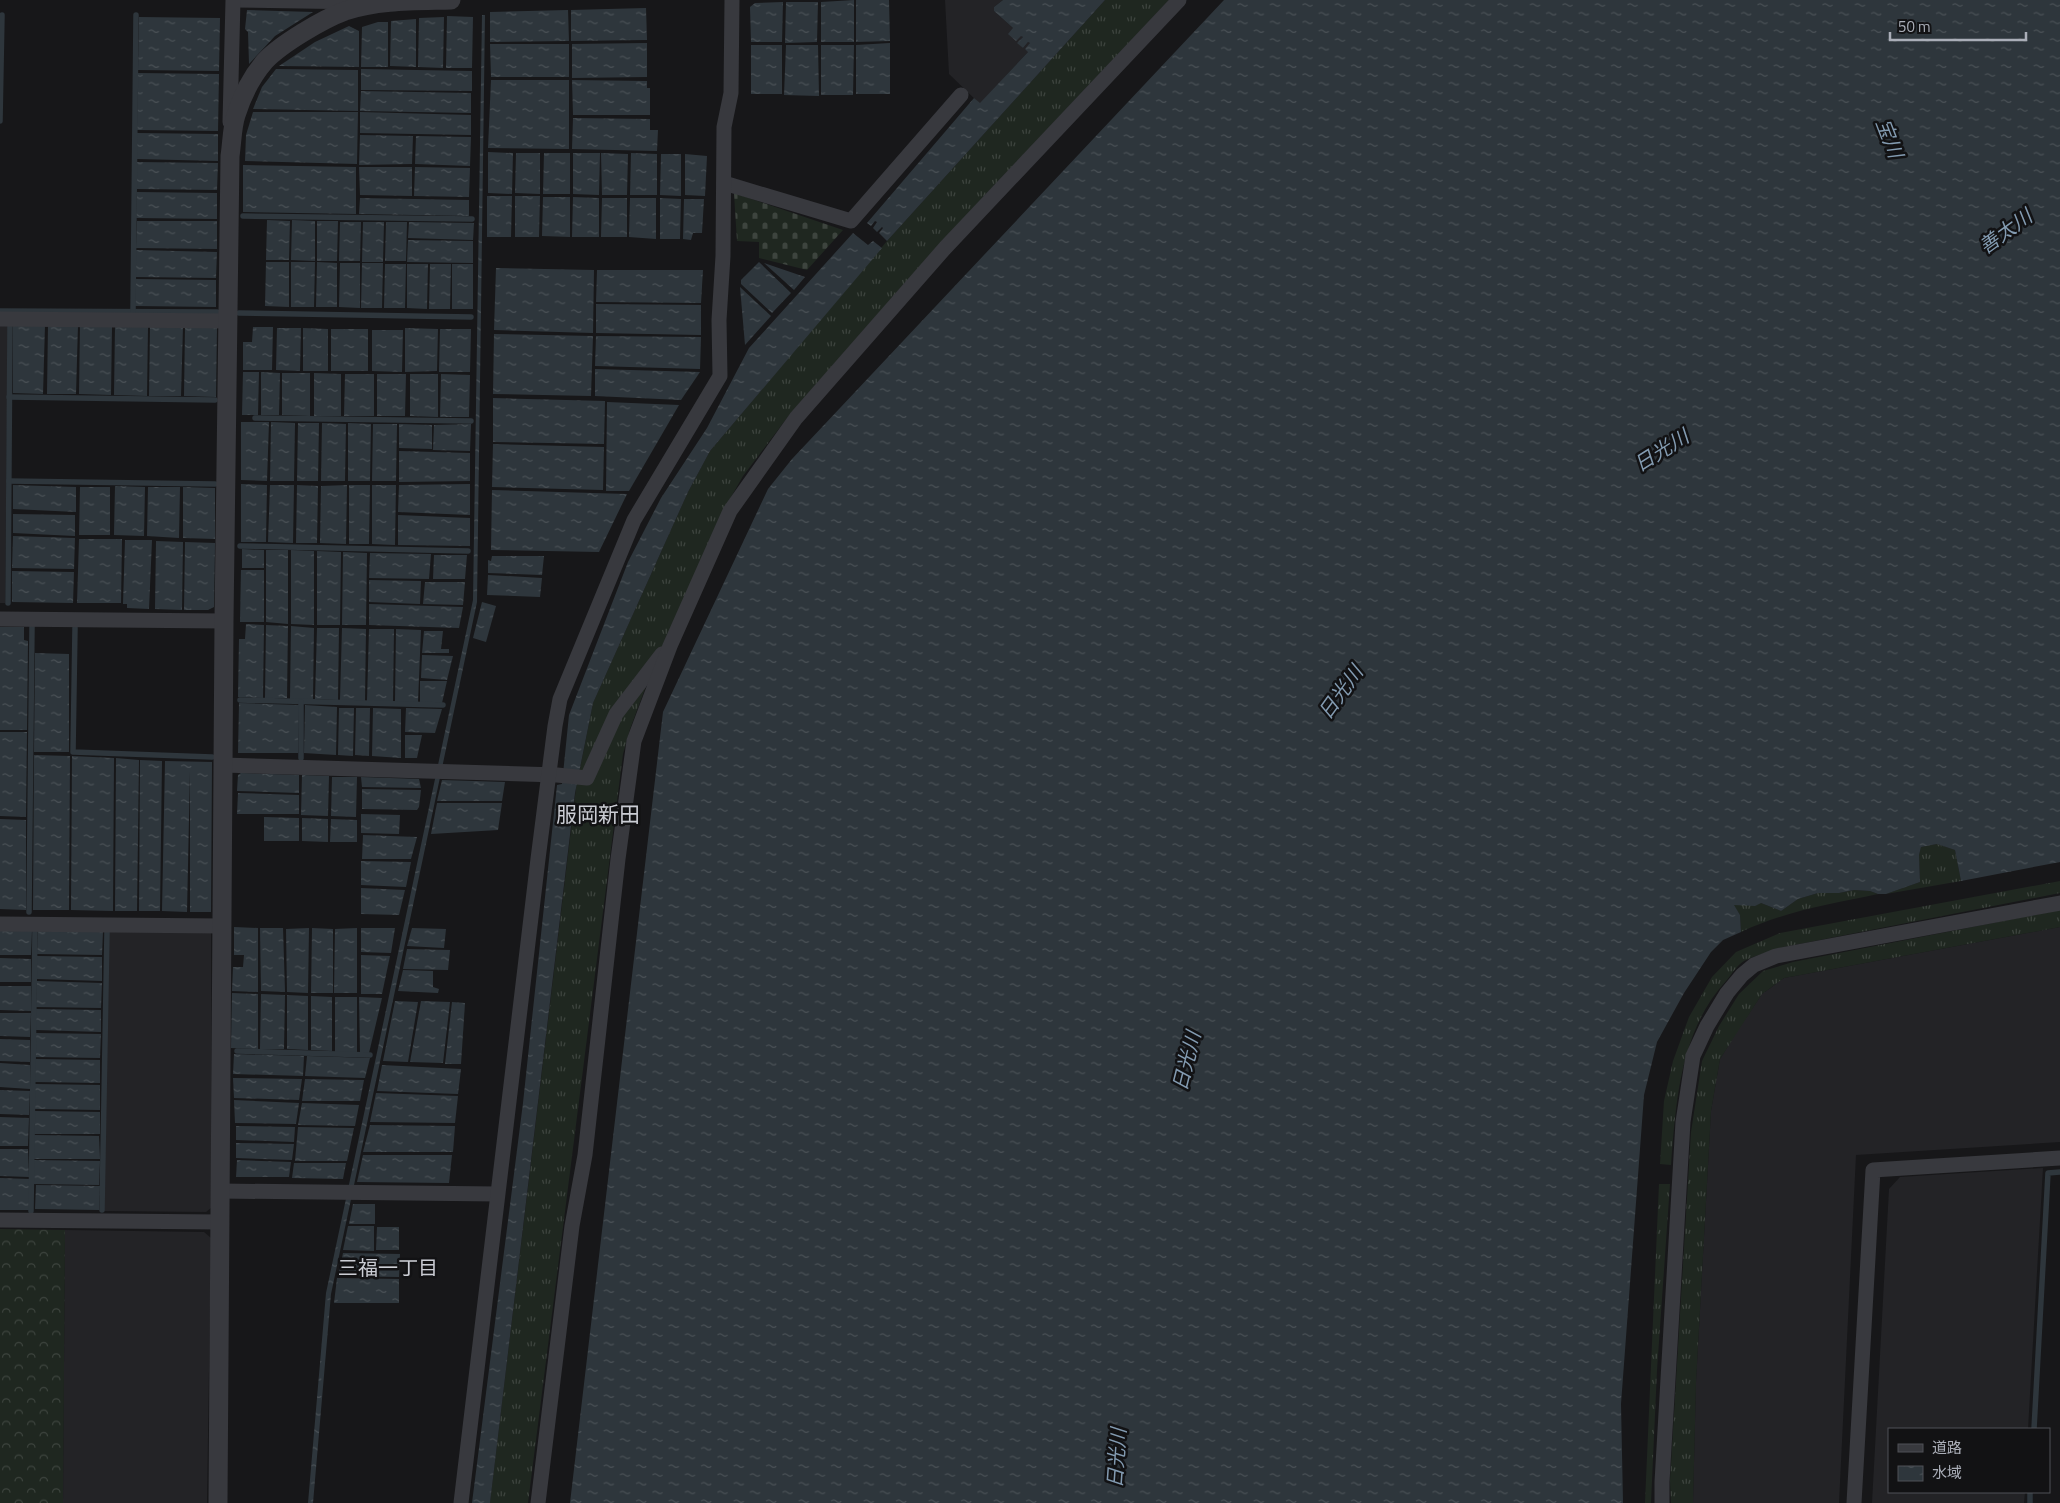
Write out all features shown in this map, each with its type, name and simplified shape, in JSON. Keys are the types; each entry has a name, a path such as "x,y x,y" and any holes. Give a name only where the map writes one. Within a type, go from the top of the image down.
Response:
{"street":[{"path":"218,1503 224,622 234,0 450,0"},
{"path":"461,1503 497,1194 553,775 560,699 634,520 720,376 719,320 724,256 724,127 731,93 732,0"},
{"path":"538,1503 572,1226 585,1155 616,878 634,741 670,646 730,511 796,418 944,248 1179,0"},
{"path":"230,156 235,116 247,87 265,62 287,43 344,11 390,1"},
{"path":"724,183 851,222 961,95"},
{"path":"0,319 228,321"},
{"path":"0,619 224,622"},
{"path":"223,765 553,775 587,778 616,714 652,666 670,646"},
{"path":"1662,1503 1683,1122 1693,1056 1707,1026 1727,993 1742,975 1754,965 1776,956 2060,903"},
{"path":"0,924 222,926"},
{"path":"1854,1503 1872,1170 2060,1158"},
{"path":"220,1191 497,1194"},
{"path":"0,1220 220,1222"}],"shaded area":[{"path":"945,0 1003,0 994,7 994,11 1023,37 1018,43 1023,48 1028,42 1030,43 1028,52 980,104 949,74"},
{"path":"0,324 8,324 5,603 0,603"},
{"path":"2060,927 2060,1142 1856,1155 1839,1503 1693,1503 1696,1382 1711,1111 1720,1059 1738,1030 1762,994 1784,978"},
{"path":"108,929 211,931 212,1207 206,1212 104,1211"},
{"path":"2043,1168 2028,1428 1888,1428 1888,1493 2025,1493 2024,1503 1872,1503 1889,1189 1900,1177"},
{"path":"65,1230 204,1232 211,1238 207,1503 63,1503"}],"green space":[{"path":"1105,0 1169,0 940,243 790,414 743,476 723,511 662,648 587,773 579,774 593,703 688,492 710,451 887,241"},
{"path":"734,193 843,230 807,270 759,258 759,242 737,241"},
{"path":"652,670 630,729 623,754 528,1503 490,1503 577,780 619,715"},
{"path":"1937,844 1955,850 1961,881 1886,894 1920,882 1919,855 1921,847"},
{"path":"2060,881 2060,893 1784,947 1741,963 1711,1001 1699,1022 1690,1044 1678,1092 1671,1165 1660,1164 1664,1101 1673,1061 1689,1017 1712,977 1736,952 1780,933"},
{"path":"1854,890 1870,891 1878,894 1791,913 1741,932 1740,915 1733,905 1761,903 1781,911 1798,899 1818,893 1839,893"},
{"path":"2060,910 2060,927 1784,978 1762,994 1720,1059 1711,1111 1696,1382 1693,1503 1671,1503 1670,1481 1691,1132 1702,1061 1719,1026 1739,994 1763,971 1793,962"},
{"path":"1659,1184 1670,1184 1657,1370 1651,1503 1645,1503"},
{"path":"0,1229 65,1230 63,1503 0,1503"}],"water":[{"path":"854,0 854,42 821,42 821,2"},
{"path":"856,0 889,0 890,41 856,42"},
{"path":"1003,0 1105,0 887,241 879,233 882,227 877,232 873,228 877,222 875,221 871,226 867,223 974,98 980,103 1028,52 1025,49 1030,43 1028,42 1023,48 1017,43 1023,37 1021,36 1016,41 1008,34 1013,28 994,11 994,7"},
{"path":"1224,0 2060,0 2060,862 1961,881 1955,850 1937,844 1921,847 1919,855 1920,882 1886,894 1854,890 1839,893 1818,893 1798,899 1781,911 1761,903 1755,906 1734,905 1740,915 1741,932 1723,940 1711,952 1684,993 1657,1042 1644,1095 1621,1404 1623,1503 570,1503 663,712 768,489 792,459"},
{"path":"783,2 782,42 751,42 750,7 755,3"},
{"path":"786,2 818,2 817,42 785,43"},
{"path":"646,8 647,40 571,41 571,10"},
{"path":"247,10 313,12 275,36 249,64 248,32 245,29"},
{"path":"568,10 569,41 490,42 490,12"},
{"path":"482,15 485,15 477,602 331,1294 313,1503 308,1503 326,1293 473,600"},
{"path":"447,16 473,17 472,68 446,68"},
{"path":"139,17 220,18 219,71 138,70"},
{"path":"444,17 443,68 418,67 419,18"},
{"path":"416,19 416,67 390,66 391,21"},
{"path":"378,22 388,22 388,67 361,67 362,27"},
{"path":"349,26 359,31 359,67 279,66 315,42"},
{"path":"647,43 647,77 572,78 572,44"},
{"path":"890,43 890,94 856,94 856,45"},
{"path":"490,44 569,44 569,77 491,77"},
{"path":"751,45 782,45 782,94 751,94"},
{"path":"786,45 818,45 819,96 784,95"},
{"path":"821,45 854,45 853,95 821,95"},
{"path":"276,69 358,70 358,111 253,109 262,87"},
{"path":"361,69 472,71 472,91 361,90"},
{"path":"138,73 219,74 218,131 137,130"},
{"path":"491,80 569,80 569,149 488,148"},
{"path":"572,80 647,81 647,88 650,88 650,115 573,115"},
{"path":"361,91 471,93 471,113 360,111"},
{"path":"253,112 358,112 357,164 245,161 246,135"},
{"path":"360,112 471,115 471,135 360,133"},
{"path":"573,118 650,119 650,130 658,130 657,151 572,149"},
{"path":"137,133 218,134 218,161 137,159"},
{"path":"360,135 413,136 412,164 359,165"},
{"path":"416,136 471,137 470,166 415,164"},
{"path":"488,152 513,153 512,194 488,193"},
{"path":"516,153 540,153 540,194 515,193"},
{"path":"544,153 570,153 570,194 543,194"},
{"path":"573,153 600,153 599,195 573,194"},
{"path":"601,153 628,154 627,195 602,195"},
{"path":"631,153 657,154 657,195 630,195"},
{"path":"661,154 681,154 681,196 660,195"},
{"path":"685,154 707,156 705,196 685,195"},
{"path":"137,162 218,163 217,190 137,189"},
{"path":"243,165 356,167 356,214 243,212"},
{"path":"359,167 412,167 412,196 360,195"},
{"path":"415,167 470,168 469,197 414,196"},
{"path":"137,192 217,193 217,219 136,218"},
{"path":"487,196 512,196 511,237 487,237"},
{"path":"515,196 540,196 539,237 515,237"},
{"path":"543,197 570,197 570,237 542,236"},
{"path":"573,197 599,198 599,237 572,237"},
{"path":"360,198 469,200 469,216 359,214"},
{"path":"602,198 627,198 627,237 601,237"},
{"path":"630,198 656,198 656,239 629,237"},
{"path":"660,198 681,199 680,239 660,239"},
{"path":"684,199 704,199 702,233 693,233 691,240 683,239"},
{"path":"267,220 290,221 289,260 266,260"},
{"path":"292,220 315,221 315,261 291,260"},
{"path":"137,221 217,221 217,249 136,248"},
{"path":"317,221 338,221 337,261 317,261"},
{"path":"340,222 361,222 360,261 339,261"},
{"path":"363,222 384,222 383,262 362,262"},
{"path":"386,222 407,222 406,261 385,261"},
{"path":"409,222 474,223 473,240 408,238"},
{"path":"853,233 868,245 873,241 882,248 710,451 688,492 593,703 575,793 490,1503 472,1503 523,1103 557,785 562,784 569,715 628,562 661,498 707,428 749,348"},
{"path":"408,240 473,241 473,263 407,262"},
{"path":"136,250 217,252 216,278 136,277"},
{"path":"266,262 289,262 289,307 265,306"},
{"path":"291,262 315,262 314,307 291,307"},
{"path":"317,262 337,263 337,307 316,307"},
{"path":"759,262 791,293 772,313 741,284 741,280"},
{"path":"340,263 360,263 360,308 339,307"},
{"path":"362,263 383,263 382,308 361,308"},
{"path":"764,263 805,277 794,290"},
{"path":"385,264 406,264 405,308 384,308"},
{"path":"407,264 428,264 427,309 407,308"},
{"path":"430,264 451,264 450,309 429,309"},
{"path":"452,264 473,264 473,309 452,309"},
{"path":"496,268 594,270 593,333 494,330"},
{"path":"597,270 703,270 701,303 596,302"},
{"path":"136,279 216,280 216,307 135,306"},
{"path":"740,287 771,316 745,345"},
{"path":"596,304 701,305 701,335 596,333"},
{"path":"13,324 45,325 43,394 13,393"},
{"path":"48,325 78,325 76,394 47,394"},
{"path":"80,325 112,326 111,395 79,394"},
{"path":"115,326 148,327 147,396 114,395"},
{"path":"183,326 181,396 149,396 150,327"},
{"path":"185,327 217,327 216,397 184,396"},
{"path":"253,327 273,327 272,370 243,370 243,342 252,342"},
{"path":"277,328 301,328 300,371 276,370"},
{"path":"303,328 328,329 328,371 303,371"},
{"path":"405,328 438,329 437,371 405,372"},
{"path":"331,329 368,329 368,371 331,371"},
{"path":"440,329 471,329 470,372 439,372"},
{"path":"372,330 403,330 402,372 372,371"},
{"path":"494,334 593,336 591,396 493,394"},
{"path":"596,336 701,337 700,369 595,366"},
{"path":"595,369 700,372 681,400 595,396"},
{"path":"243,372 259,372 258,415 242,415"},
{"path":"261,372 280,373 279,415 261,415"},
{"path":"282,373 310,373 310,416 282,415"},
{"path":"314,373 341,374 341,416 314,416"},
{"path":"345,374 374,374 374,416 344,416"},
{"path":"377,374 406,374 405,416 377,416"},
{"path":"410,374 438,374 438,417 410,416"},
{"path":"441,374 470,375 469,417 440,417"},
{"path":"493,398 605,401 604,444 493,442"},
{"path":"607,402 679,405 629,491 606,491"},
{"path":"241,422 269,422 267,481 241,480"},
{"path":"271,422 295,423 294,481 270,481"},
{"path":"298,423 319,423 318,481 297,481"},
{"path":"322,423 346,424 345,481 321,481"},
{"path":"348,423 371,424 370,481 348,481"},
{"path":"373,424 397,424 396,481 372,481"},
{"path":"399,424 432,425 432,449 399,448"},
{"path":"471,424 470,451 433,450 434,425"},
{"path":"493,444 604,447 603,490 492,487"},
{"path":"399,451 470,453 470,481 399,482"},
{"path":"241,484 267,485 266,542 241,542"},
{"path":"470,484 470,515 398,512 399,485"},
{"path":"13,485 76,487 76,512 13,509"},
{"path":"270,485 294,485 293,543 268,542"},
{"path":"297,485 318,486 317,543 296,543"},
{"path":"347,485 346,544 320,543 321,486"},
{"path":"349,485 370,485 369,544 349,544"},
{"path":"372,485 396,485 395,545 372,544"},
{"path":"115,486 145,487 144,536 114,535"},
{"path":"80,487 110,487 110,535 79,535"},
{"path":"148,487 180,487 179,538 147,536"},
{"path":"183,487 215,488 215,539 183,538"},
{"path":"492,490 627,494 599,552 491,550"},
{"path":"13,514 75,515 75,536 13,533"},
{"path":"398,515 470,518 470,546 398,545"},
{"path":"13,536 75,538 74,569 12,568"},
{"path":"79,539 122,539 121,603 77,603"},
{"path":"125,540 152,540 149,609 127,608 127,604 123,604"},
{"path":"156,541 183,542 182,610 155,609"},
{"path":"185,542 215,543 214,607 208,610 184,610"},
{"path":"242,549 264,550 264,568 242,568"},
{"path":"266,550 288,550 288,624 266,622"},
{"path":"291,550 314,551 314,625 291,624"},
{"path":"317,551 341,552 340,625 317,625"},
{"path":"343,552 367,553 366,625 342,625"},
{"path":"370,553 431,554 429,579 369,578"},
{"path":"434,555 467,555 465,579 433,579"},
{"path":"492,556 544,556 542,575 488,573 488,560 491,561"},
{"path":"241,570 264,570 264,622 240,622"},
{"path":"12,571 74,572 73,603 12,602"},
{"path":"488,575 542,578 540,597 487,595"},
{"path":"369,580 421,581 420,604 369,602"},
{"path":"425,582 465,582 463,605 423,604"},
{"path":"482,602 496,606 486,642 473,638"},
{"path":"369,604 463,607 459,628 369,625"},
{"path":"246,624 264,625 263,698 238,697 239,639 245,639"},
{"path":"266,625 288,626 287,698 265,698"},
{"path":"291,626 314,628 313,699 290,699"},
{"path":"0,627 24,627 24,640 28,641 27,730 0,730"},
{"path":"317,628 339,628 338,700 315,699"},
{"path":"342,628 366,629 365,701 340,700"},
{"path":"369,629 394,629 393,702 367,701"},
{"path":"396,629 421,630 418,702 395,702"},
{"path":"424,631 443,631 441,649 449,649 449,653 422,653"},
{"path":"35,653 69,654 69,752 34,752"},
{"path":"422,655 453,656 447,680 421,678"},
{"path":"420,681 447,681 442,703 420,702"},
{"path":"239,703 299,705 298,753 238,753"},
{"path":"305,705 337,707 336,755 304,753"},
{"path":"339,708 354,708 353,756 338,755"},
{"path":"356,708 370,708 369,756 355,755"},
{"path":"373,708 401,709 401,758 372,756"},
{"path":"406,708 442,709 435,733 405,732"},
{"path":"0,732 27,732 26,817 0,816"},
{"path":"405,735 422,735 417,758 405,758"},
{"path":"34,755 70,756 69,910 33,910"},
{"path":"72,756 114,758 113,911 71,910"},
{"path":"116,758 139,760 137,911 115,911"},
{"path":"140,760 162,761 160,911 139,911"},
{"path":"165,761 212,762 211,912 190,912 190,771 187,912 162,911"},
{"path":"241,773 299,775 299,793 237,791 238,775"},
{"path":"302,775 329,776 328,816 301,815"},
{"path":"332,777 357,777 356,817 331,816"},
{"path":"361,777 419,779 421,788 362,787"},
{"path":"442,780 505,782 502,801 437,801"},
{"path":"362,789 421,790 419,807 417,810 362,809"},
{"path":"238,793 299,795 299,814 237,814"},
{"path":"437,803 502,803 498,830 431,834"},
{"path":"361,814 400,815 399,834 361,833"},
{"path":"264,817 299,818 299,841 264,841"},
{"path":"302,818 328,819 328,842 302,841"},
{"path":"0,819 26,820 26,910 0,909"},
{"path":"331,819 357,820 357,842 330,842"},
{"path":"363,835 417,837 411,859 362,859"},
{"path":"361,861 411,862 406,887 361,885"},
{"path":"361,888 405,890 399,915 361,914"},
{"path":"234,927 258,928 258,992 232,991 233,967 243,967 244,955 234,955"},
{"path":"260,928 283,928 285,992 261,991"},
{"path":"309,928 308,993 287,992 286,929"},
{"path":"312,928 333,929 333,993 311,993"},
{"path":"357,928 357,993 334,993 335,929"},
{"path":"361,928 395,928 391,953 361,952"},
{"path":"412,928 446,929 444,948 407,946"},
{"path":"0,930 32,930 31,955 0,955"},
{"path":"38,930 103,931 102,955 37,954"},
{"path":"407,949 450,950 448,970 403,969"},
{"path":"361,955 390,956 382,994 361,994"},
{"path":"37,956 102,957 102,981 37,979"},
{"path":"0,958 31,959 31,982 0,982"},
{"path":"403,970 433,971 433,987 439,989 438,993 398,991"},
{"path":"37,981 102,983 101,1008 36,1007"},
{"path":"0,986 31,986 31,1011 0,1010"},
{"path":"232,993 258,994 258,1049 231,1048"},
{"path":"261,994 285,995 284,1049 260,1049"},
{"path":"287,995 308,996 308,1050 287,1049"},
{"path":"311,996 332,997 332,1051 311,1050"},
{"path":"335,997 357,997 357,1053 335,1052"},
{"path":"359,997 382,998 369,1053 360,1053"},
{"path":"395,1001 418,1002 408,1062 383,1061"},
{"path":"421,1001 450,1002 443,1063 410,1062"},
{"path":"452,1002 465,1003 461,1064 445,1064"},
{"path":"36,1009 101,1010 101,1032 36,1030"},
{"path":"0,1013 31,1013 30,1037 0,1036"},
{"path":"36,1033 101,1034 100,1058 35,1057"},
{"path":"0,1039 30,1040 30,1062 0,1061"},
{"path":"234,1054 304,1056 303,1076 233,1074"},
{"path":"307,1056 370,1058 365,1078 305,1076"},
{"path":"35,1059 100,1060 100,1083 35,1082"},
{"path":"0,1063 30,1065 30,1089 0,1087"},
{"path":"382,1065 461,1069 458,1094 377,1091"},
{"path":"233,1078 302,1079 299,1100 234,1098"},
{"path":"305,1079 364,1080 360,1101 302,1101"},
{"path":"35,1084 100,1085 100,1110 35,1109"},
{"path":"0,1090 30,1091 29,1115 0,1114"},
{"path":"376,1093 458,1096 455,1123 370,1122"},
{"path":"234,1100 299,1103 296,1124 235,1123"},
{"path":"302,1103 359,1105 355,1126 298,1125"},
{"path":"35,1111 100,1112 100,1134 34,1134"},
{"path":"0,1117 29,1118 28,1146 0,1146"},
{"path":"370,1125 455,1126 453,1152 363,1152"},
{"path":"236,1126 295,1127 294,1142 236,1140"},
{"path":"298,1127 354,1128 347,1161 295,1161"},
{"path":"34,1135 99,1136 100,1159 34,1159"},
{"path":"236,1143 294,1144 292,1160 236,1158"},
{"path":"0,1149 28,1149 29,1177 0,1176"},
{"path":"363,1155 452,1155 449,1183 357,1182"},
{"path":"34,1160 100,1161 99,1185 34,1184"},
{"path":"237,1160 291,1162 289,1177 236,1177"},
{"path":"294,1163 346,1163 343,1179 292,1178"},
{"path":"0,1178 30,1179 29,1210 0,1210"},
{"path":"36,1185 100,1186 99,1210 35,1209"},
{"path":"353,1204 375,1204 375,1224 349,1224"},
{"path":"348,1226 374,1226 374,1251 343,1250"},
{"path":"377,1227 399,1227 399,1250 376,1250"},
{"path":"343,1253 400,1254 399,1277 338,1276"},
{"path":"337,1278 399,1279 399,1303 334,1303"}],"waterway":[{"path":"0,121 2,15"},
{"path":"133,312 136,15"},
{"path":"243,216 472,219"},
{"path":"0,311 217,312"},
{"path":"239,313 471,317"},
{"path":"8,603 10,324"},
{"path":"9,397 215,400"},
{"path":"255,418 471,421"},
{"path":"9,481 215,484"},
{"path":"240,546 468,551"},
{"path":"29,912 32,627"},
{"path":"75,628 73,752 212,757"},
{"path":"240,700 443,705"},
{"path":"301,702 301,758"},
{"path":"31,1211 35,930"},
{"path":"102,1210 107,931"},
{"path":"237,1051 370,1055"},
{"path":"2034,1428 2048,1173 2060,1172"},
{"path":"2030,1493 2030,1503"}],"district":[{"name":"服岡新田","path":"598,814"},
{"name":"三福一丁目","path":"388,1267"}],"water label":[{"name":"宝川","path":"1890,138"},
{"name":"善太川","path":"2005,231"},
{"name":"日光川","path":"1661,450"},
{"name":"日光川","path":"1340,692"},
{"name":"日光川","path":"1186,1061"},
{"name":"日光川","path":"1116,1458"}]}
